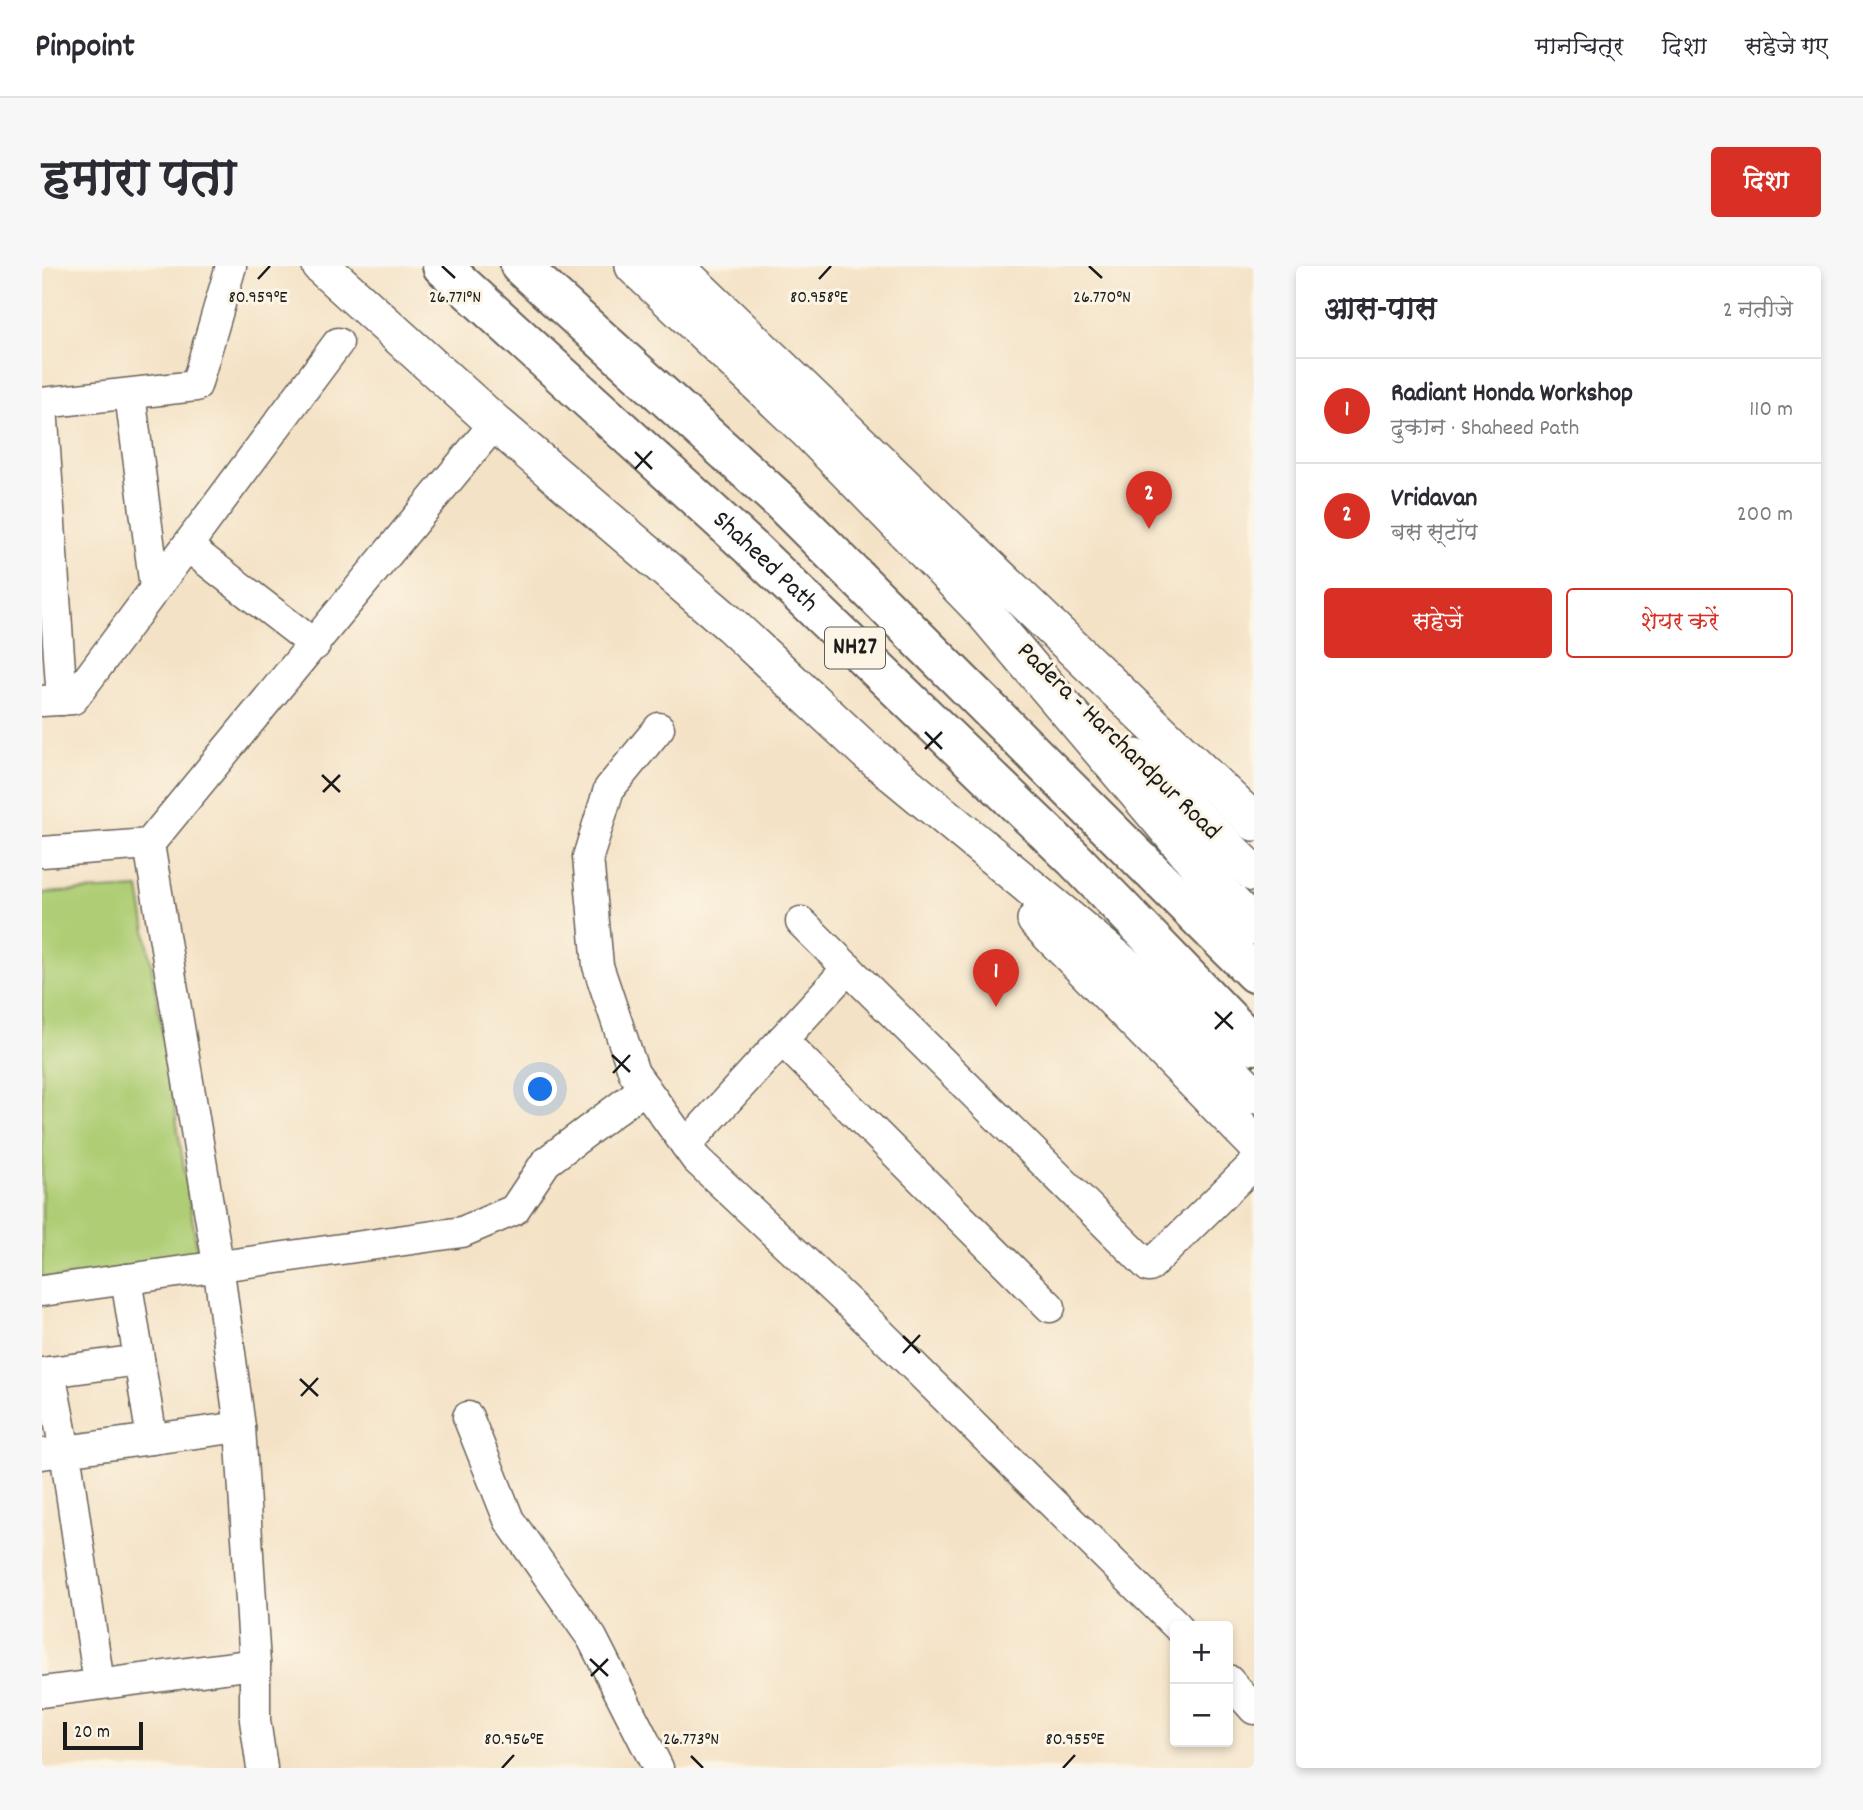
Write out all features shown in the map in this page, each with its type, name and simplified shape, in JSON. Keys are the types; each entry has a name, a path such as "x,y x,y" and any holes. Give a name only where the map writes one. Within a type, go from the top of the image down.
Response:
{"highway":[{"name":"Shaheed Path","path":"442,266 751,548 1073,858 1254,1045"},
{"name":"Shaheed Path","path":"520,266 781,502 1254,973"}],"street":[{"path":"232,266 196,386 42,405 52,700 73,699 338,343"},
{"path":"321,266 495,423 731,625 867,752 1068,951 1254,1142"},
{"path":"634,266 808,431 983,611 1212,882 1254,926"},
{"path":"675,266 1254,822"},
{"path":"130,394 156,588"},
{"path":"42,852 149,844 495,423"},
{"path":"187,546 315,645"},
{"name":"Padera - Harchandpur Road","path":"983,611 1254,873"},
{"path":"659,727 609,789 588,857 598,966 634,1073 696,1159 870,1323 1172,1621"},
{"path":"867,752 1134,973 1254,1095"},
{"path":"149,844 218,1265 240,1427 255,1664 255,1720 262,1768"},
{"path":"801,922 1149,1267 1254,1164"},
{"path":"686,1145 848,968"},
{"path":"782,1040 1050,1307"},
{"path":"42,1291 462,1232 514,1210 546,1162 645,1088"},
{"path":"126,1279 152,1439"},
{"path":"99,1684 53,1453 46,1372 139,1360"},
{"path":"468,1417 509,1520 592,1638 658,1768"},
{"path":"53,1453 240,1427"},
{"path":"42,1692 255,1664"},
{"path":"1232,1684 1254,1709"}],"green space":[{"path":"139,888 199,1260 42,1280 42,893"}],"place":[{"name":"Vridavan","path":"1149,529"},
{"name":"Radiant Honda Workshop","path":"996,1007"}]}
